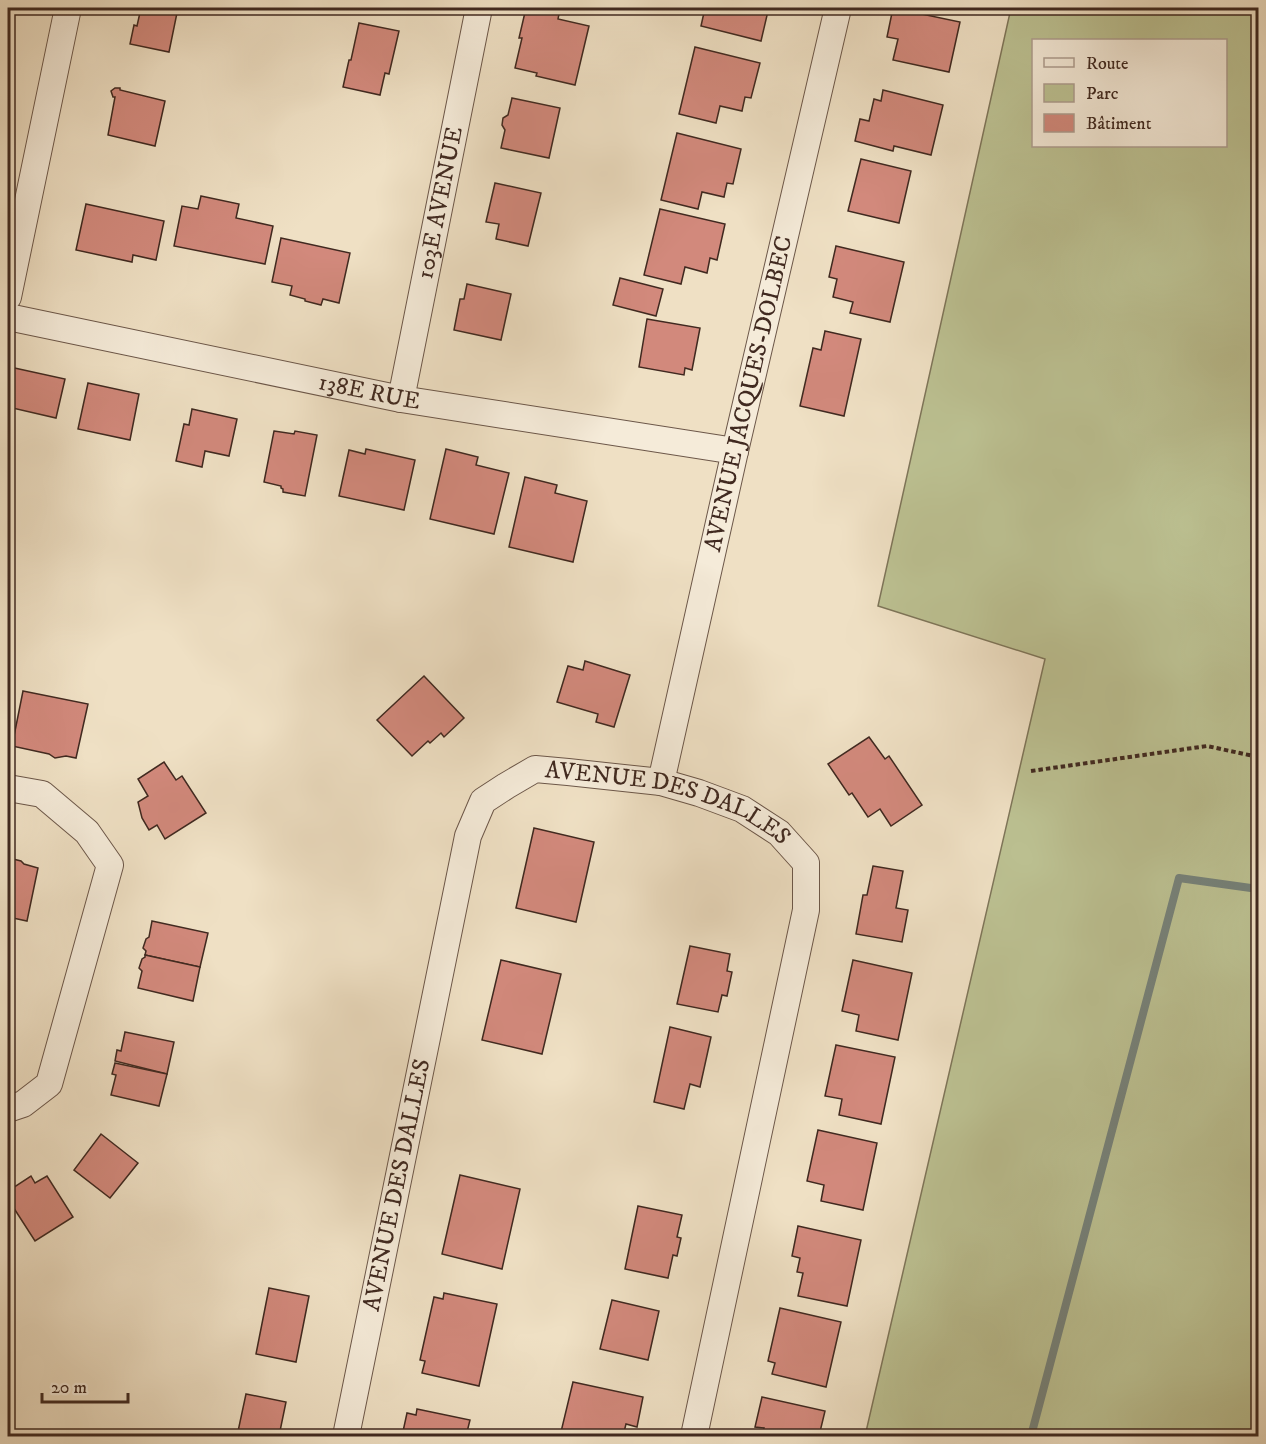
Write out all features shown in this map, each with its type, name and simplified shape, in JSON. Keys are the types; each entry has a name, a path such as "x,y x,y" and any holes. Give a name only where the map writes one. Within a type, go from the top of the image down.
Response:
{"street":[{"path":"8,297 68,8"},
{"name":"103E AVENUE","path":"401,399 479,8"},
{"name":"AVENUE JACQUES-DOLBEC","path":"661,782 838,8"},
{"name":"138E RUE","path":"8,317 401,399 735,451"},
{"name":"AVENUE DES DALLES","path":"346,1437 468,837 483,801 535,769 661,782 699,793 742,809 779,833 806,863 806,910 694,1437"},
{"path":"8,788 42,794 87,832 110,865 49,1084 23,1104 8,1109"}],"path":[{"path":"1031,771 1207,746 1258,757"}],"green space":[{"path":"1011,8 1258,8 1258,1436 865,1436 1045,659 878,606"}],"building":[{"path":"141,8 178,8 169,52 130,44"},
{"path":"526,8 560,9 558,19 589,26 575,85 536,76 537,73 515,68"},
{"path":"705,8 779,8 778,13 768,11 761,41 701,26"},
{"path":"893,8 960,22 949,72 893,60 898,39 887,37"},
{"path":"359,23 399,31 389,74 385,73 380,95 343,87"},
{"path":"695,47 760,63 751,98 745,97 742,111 720,106 716,123 679,114"},
{"path":"115,88 165,101 155,146 108,135 115,97 111,91"},
{"path":"883,90 943,105 931,155 894,146 893,151 855,141 860,119 869,121 874,99 881,101"},
{"path":"512,98 560,108 549,158 501,148 505,130 502,125 503,118 508,115"},
{"path":"677,133 741,149 733,184 727,183 724,197 702,192 698,209 661,200"},
{"path":"861,159 911,171 899,223 848,211"},
{"path":"495,183 541,193 528,246 496,239 499,224 486,222"},
{"path":"201,196 239,204 236,218 273,226 265,264 174,246 182,206 198,209"},
{"path":"86,204 164,221 156,260 133,255 132,262 76,250"},
{"path":"660,209 725,224 717,260 710,258 707,273 685,267 681,284 644,275"},
{"path":"281,238 350,253 339,303 323,299 321,305 305,301 305,299 290,295 292,286 272,282"},
{"path":"836,246 904,262 890,322 850,313 853,302 833,297 837,279 829,277"},
{"path":"620,278 663,289 656,316 613,305"},
{"path":"467,284 511,294 501,340 454,330 460,299 464,299"},
{"path":"647,319 700,328 692,370 685,368 684,375 639,367"},
{"path":"825,331 861,339 844,416 800,406 813,348 821,350"},
{"path":"10,367 65,379 56,418 8,407"},
{"path":"88,383 139,394 130,440 78,429"},
{"path":"192,409 237,419 229,456 205,451 202,467 176,461 184,424 189,425"},
{"path":"274,431 294,434 295,431 317,435 305,496 283,492 281,486 264,482"},
{"path":"366,449 415,460 404,510 339,496 349,450 365,454"},
{"path":"446,449 478,457 476,465 509,473 494,534 430,519"},
{"path":"525,477 557,485 555,493 587,501 573,562 509,547"},
{"path":"585,661 630,675 614,727 596,722 598,714 557,702 568,666 583,670"},
{"path":"424,676 464,718 444,737 441,733 430,743 428,741 412,756 377,720"},
{"path":"23,691 88,704 76,758 66,756 55,758 49,754 12,746"},
{"path":"869,737 885,759 889,756 922,805 891,826 880,809 868,817 852,793 849,795 828,764"},
{"path":"164,762 176,780 182,776 206,813 165,839 157,825 149,830 142,818 138,802 148,796 138,779"},
{"path":"534,828 594,842 576,922 516,908"},
{"path":"13,859 38,868 27,921 8,917 8,861"},
{"path":"873,866 903,871 896,908 908,910 902,942 856,934 863,895 867,895"},
{"path":"152,921 208,933 200,967 145,955 146,951 143,948 149,937"},
{"path":"690,946 730,954 727,971 732,972 727,996 722,995 718,1012 677,1004"},
{"path":"145,955 200,967 193,1001 138,988 142,971 139,968"},
{"path":"501,960 561,974 542,1054 482,1040"},
{"path":"853,960 912,973 898,1040 856,1031 859,1015 842,1011"},
{"path":"670,1027 711,1037 700,1087 690,1084 684,1109 654,1102"},
{"path":"125,1032 174,1042 167,1074 115,1061 117,1050 121,1051"},
{"path":"836,1045 895,1057 881,1124 839,1115 842,1099 825,1096"},
{"path":"115,1063 167,1074 159,1106 111,1095 116,1075 112,1074"},
{"path":"818,1130 877,1143 863,1210 821,1201 824,1185 807,1181"},
{"path":"101,1134 138,1163 110,1198 74,1170"},
{"path":"460,1175 520,1189 502,1269 442,1254"},
{"path":"31,1176 35,1183 47,1176 73,1217 35,1241 8,1199 8,1191"},
{"path":"638,1206 682,1215 677,1237 681,1238 677,1256 673,1255 668,1278 625,1269"},
{"path":"798,1226 861,1240 847,1306 798,1296 803,1273 797,1272 800,1258 792,1256"},
{"path":"269,1288 309,1296 296,1362 256,1354"},
{"path":"444,1293 497,1304 479,1386 422,1373 425,1361 420,1360 434,1297 443,1299"},
{"path":"612,1300 659,1311 648,1360 600,1349"},
{"path":"780,1308 841,1322 826,1387 772,1374 775,1363 768,1361"},
{"path":"573,1382 643,1397 637,1427 626,1424 623,1436 560,1436"},
{"path":"246,1394 286,1402 279,1436 237,1436"},
{"path":"762,1397 825,1411 819,1436 762,1436 764,1428 755,1427"},
{"path":"417,1409 470,1420 466,1436 402,1436 407,1413 416,1415"}],"waterway":[{"path":"1031,1436 1179,878 1258,889"}]}
